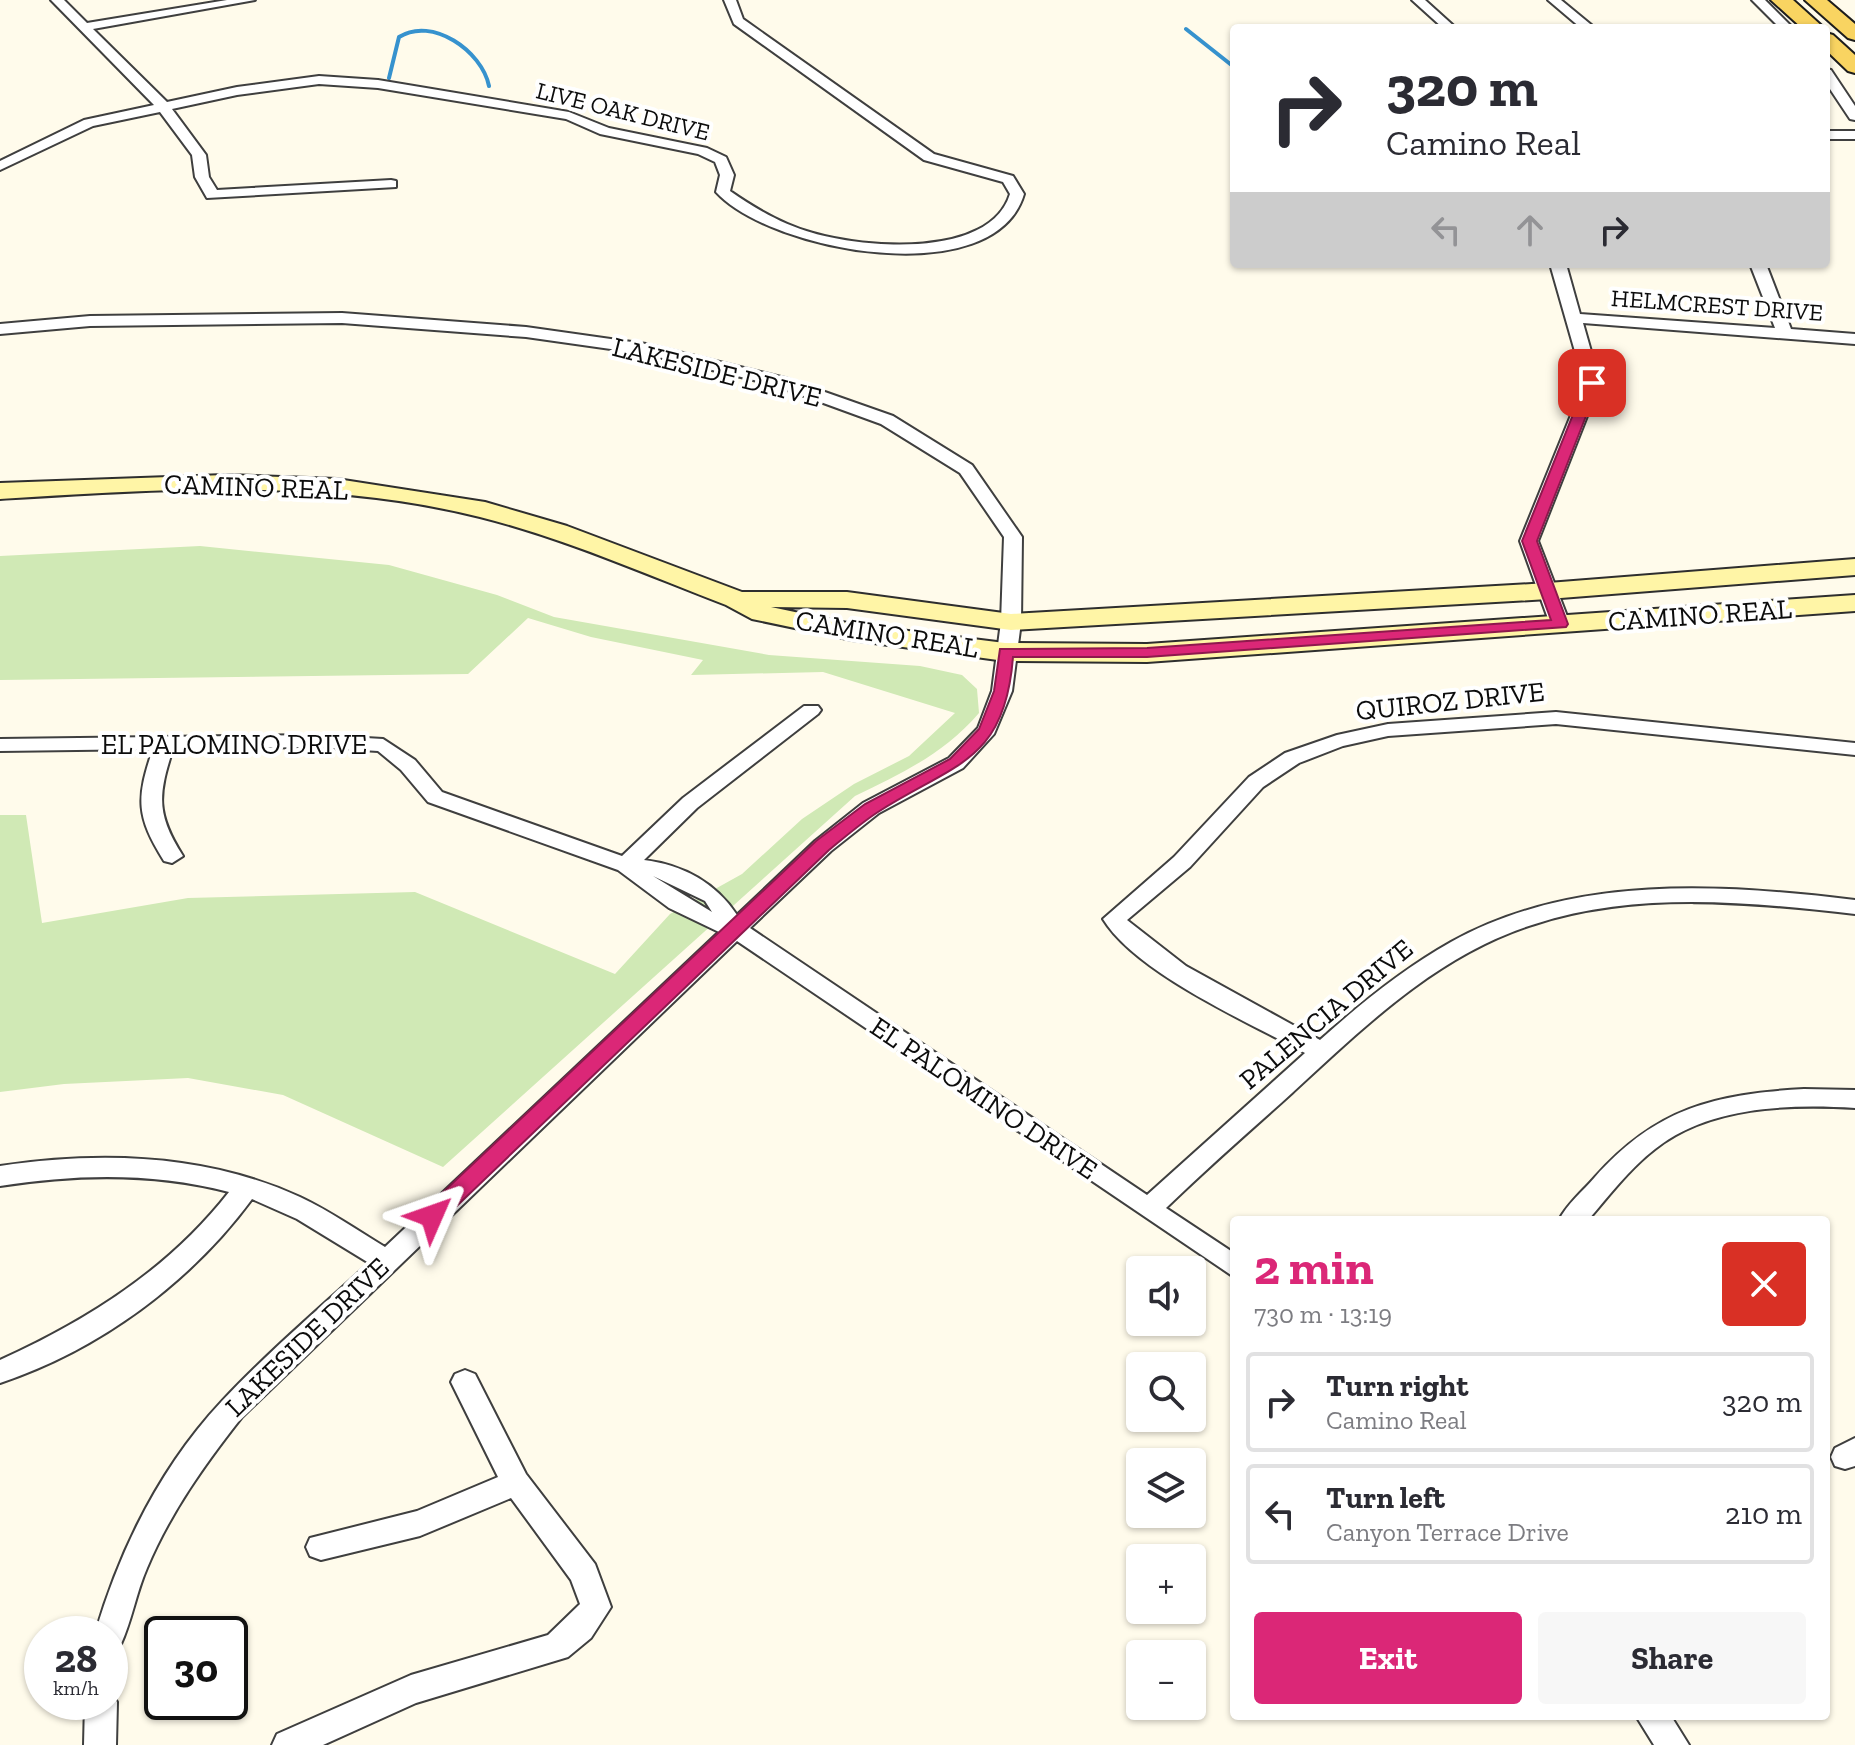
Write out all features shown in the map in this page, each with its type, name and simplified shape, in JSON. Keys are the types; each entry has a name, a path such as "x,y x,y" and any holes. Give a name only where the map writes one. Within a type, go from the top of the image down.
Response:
{"main road":[{"path":"1781,0 1809,24"},
{"path":"1815,0 1855,34"},
{"path":"1830,43 1855,67"},
{"name":"CAMINO REAL","path":"0,491 122,483 308,485 449,502 550,531 736,599 762,613 852,632 1005,652 1147,653 1855,603"},
{"name":"CAMINO REAL","path":"736,599 847,600 1011,622 1548,591 1855,567"}],"street":[{"path":"57,0 162,105 199,155 202,177 212,195 391,184"},
{"path":"82,27 249,0"},
{"name":"LIVE OAK DRIVE","path":"0,166 89,123 162,105 319,80 378,84 569,116 605,131 702,151 721,160 727,175 723,192 743,209 805,234 877,251 932,248 995,230 1014,209 1017,194 1008,179 929,157 738,21 730,0"},
{"path":"1418,0 1445,24"},
{"path":"1554,0 1584,24"},
{"path":"1758,0 1783,24"},
{"path":"1830,79 1855,116"},
{"path":"1830,135 1855,135"},
{"path":"1559,268 1592,383 1529,541 1560,624"},
{"path":"1760,268 1785,334"},
{"name":"LAKESIDE DRIVE","path":"0,329 90,321 342,318 526,332 631,347 779,381 887,420 966,469 1013,537 1011,622 1002,691 987,730 956,763 849,823 253,1387 205,1440 150,1523 131,1565 115,1616"},
{"name":"HELMCREST DRIVE","path":"1576,318 1855,339"},
{"path":"626,865 690,803 811,710"},
{"name":"QUIROZ DRIVE","path":"1322,1052 1151,954 1124,935 1114,919 1182,862 1256,782 1292,758 1337,741 1388,730 1556,718 1855,749"},
{"name":"EL PALOMINO DRIVE","path":"0,745 314,741 383,745 408,765 435,797 626,865 664,870 716,898 735,929"},
{"path":"165,743 148,794 152,829 172,856"},
{"name":"EL PALOMINO DRIVE","path":"626,865 695,916 735,929 1230,1264"},
{"path":"663,895 681,879"},
{"name":"PALENCIA DRIVE","path":"1148,1209 1411,974 1469,942 1529,918 1617,900 1760,895 1855,907"},
{"path":"1576,1216 1648,1140 1680,1123 1717,1111 1775,1100 1811,1097 1855,1099"},
{"path":"0,1176 65,1166 102,1167 180,1173 247,1187 282,1199 386,1260"},
{"path":"0,1372 87,1331 136,1300 205,1237 247,1187"},
{"path":"288,1745 411,1690 557,1647 580,1628 596,1607 584,1573 516,1483 465,1382"},
{"path":"321,1547 420,1523 516,1483"},
{"path":"100,1745 101,1720"},
{"path":"1655,1720 1673,1745"}],"green space":[{"path":"200,546 389,565 497,595 554,617 769,655 920,666 962,675 977,689 979,713 937,751 855,796 443,1167 283,1095 188,1078 64,1084 0,1092 0,815 26,815 42,923 188,898 415,892 615,974 670,914 742,874 802,819 854,784 909,756 955,713 823,672 691,675 703,660 591,637 528,618 468,674 0,680 0,556"}],"waterway":[{"path":"1186,29 1230,64"},
{"path":"389,78 399,37 426,31 454,40 466,50 477,61 489,86"}],"route":[{"path":"432,1216 849,823 956,763 987,730 1002,691 1005,652 1147,653 1560,624 1529,541 1592,383"}]}
